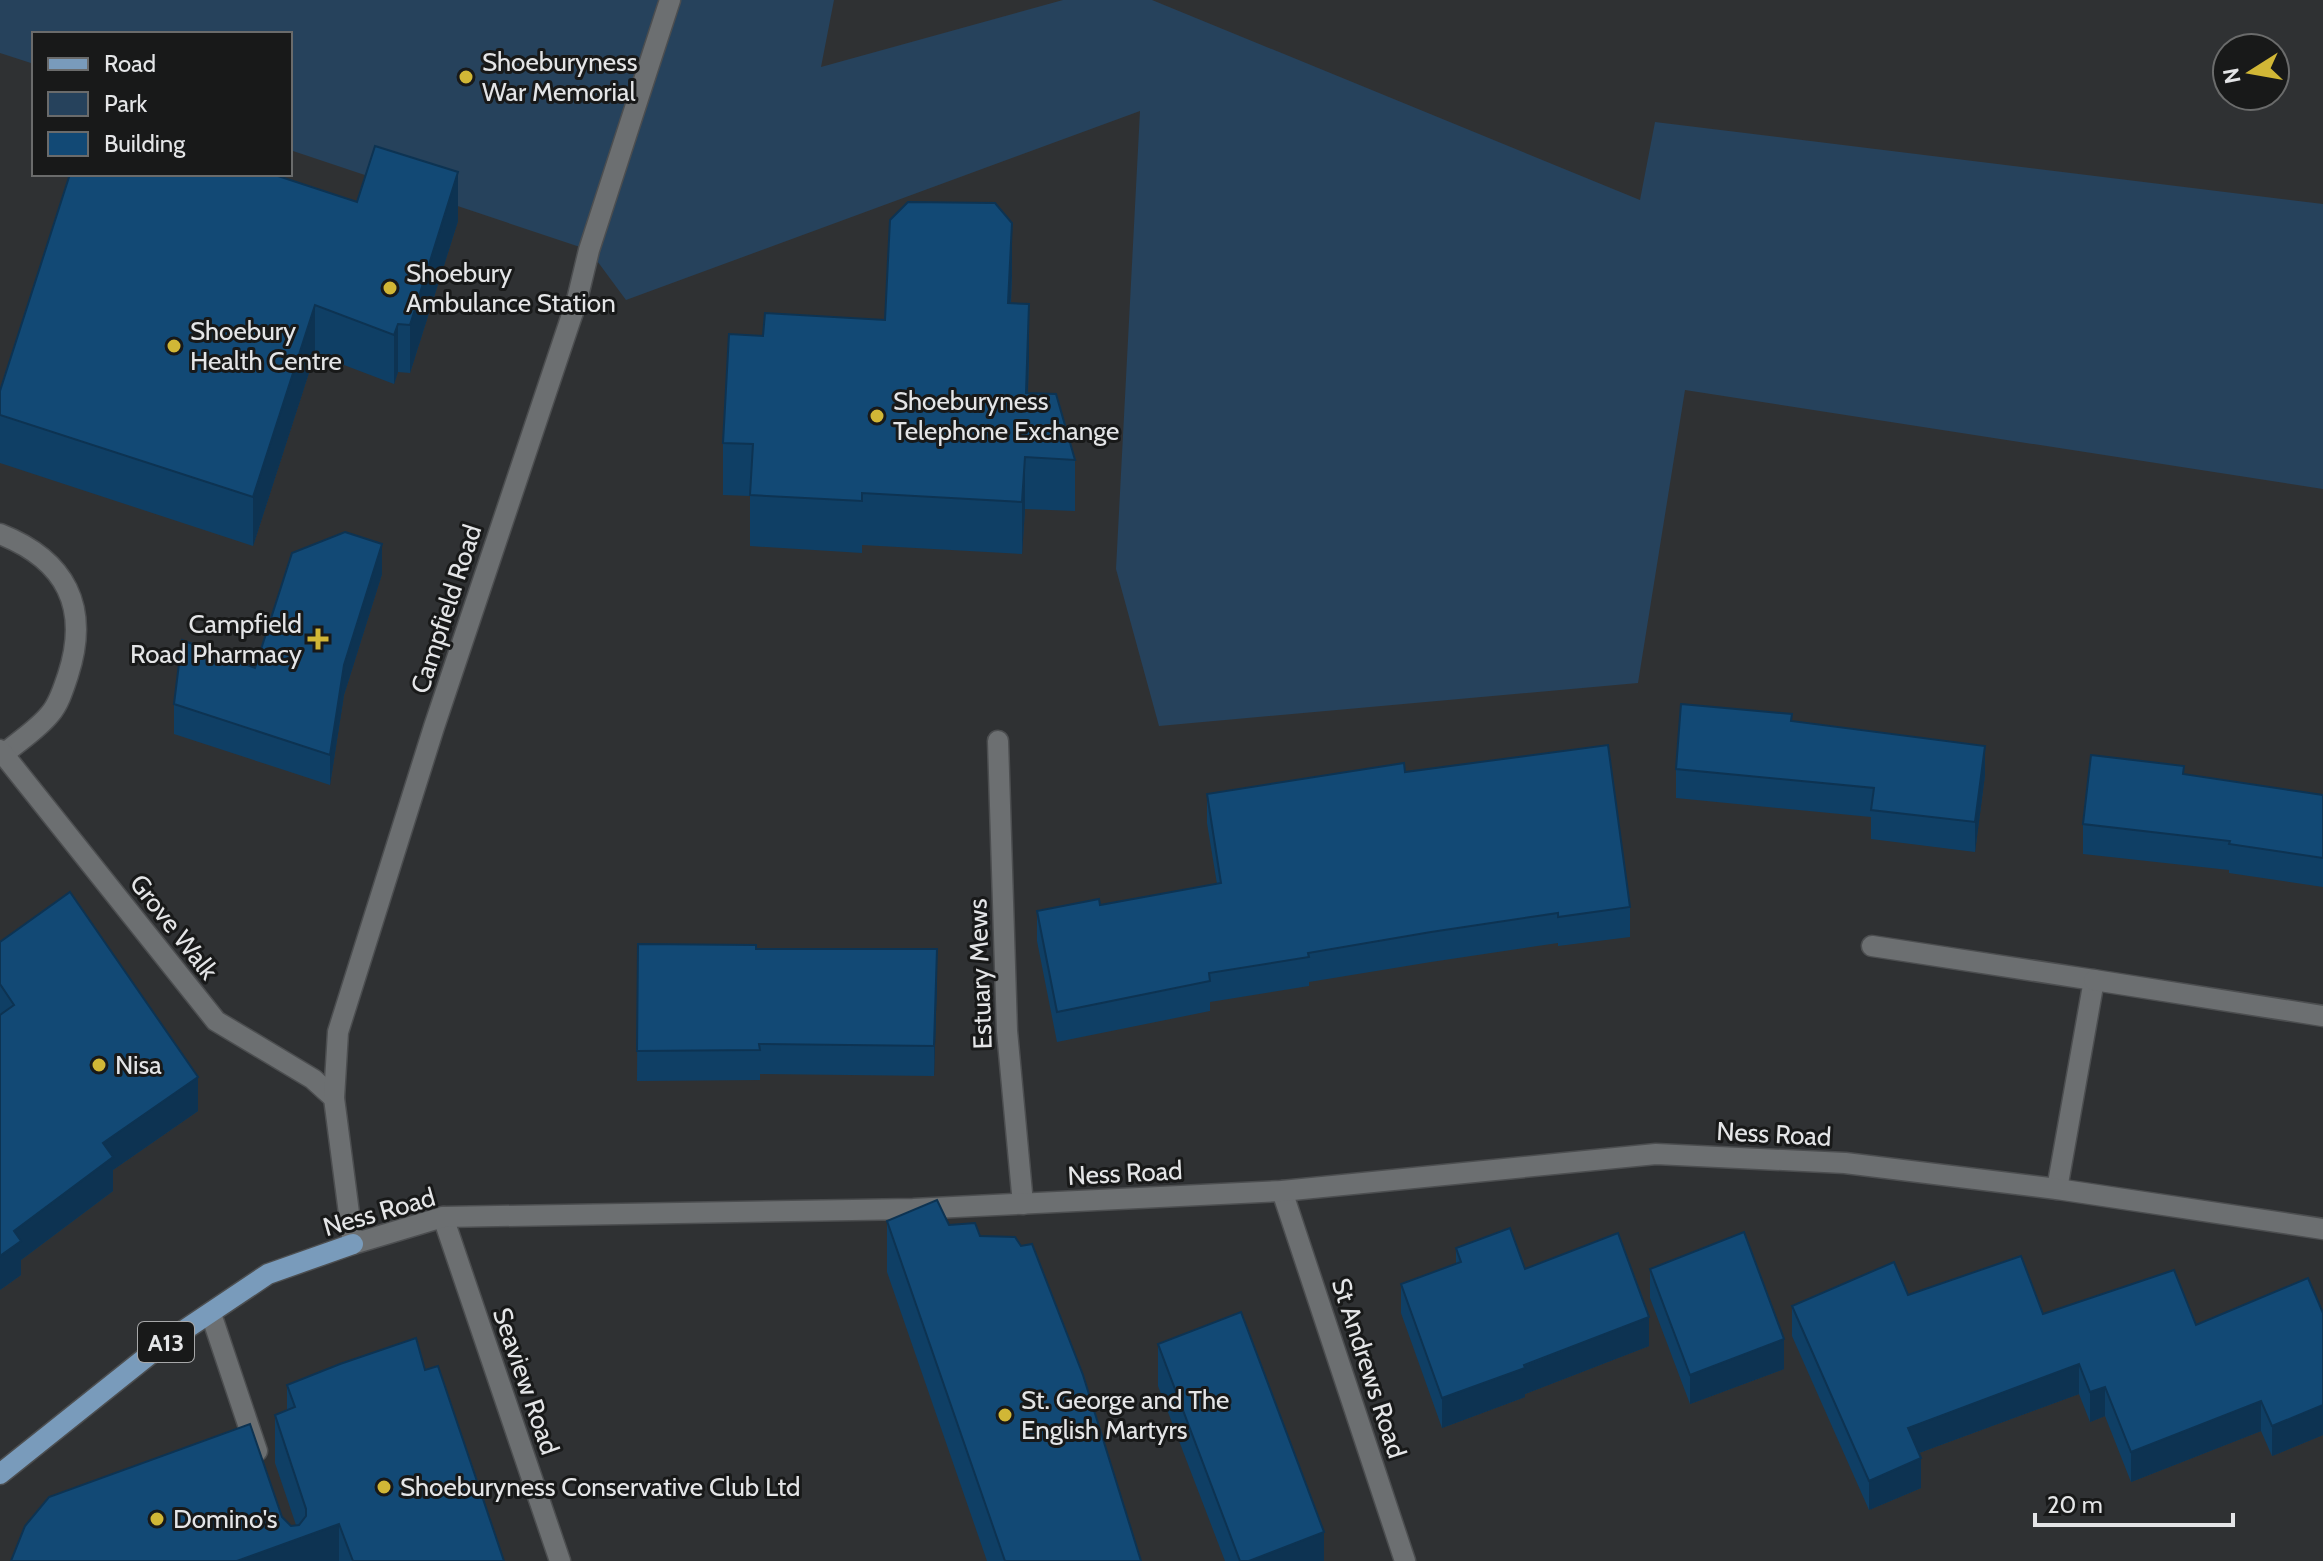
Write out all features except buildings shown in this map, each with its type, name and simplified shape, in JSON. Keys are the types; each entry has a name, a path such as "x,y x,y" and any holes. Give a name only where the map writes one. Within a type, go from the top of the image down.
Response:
{"main road":[{"name":"Ness Road","path":"0,1474 159,1347 268,1274 353,1244"}],"street":[{"name":"Campfield Road","path":"353,1244 334,1098 338,1032 361,951 577,300 589,250 670,0"},
{"name":"Grove Walk","path":"0,534 41,555 69,588 76,623 74,656 51,713 2,752 216,1021 313,1079 334,1098"},
{"name":"Estuary Mews","path":"998,741 1007,1031 1023,1204"},
{"path":"1872,946 2323,1016"},
{"path":"2057,1189 2094,980"},
{"name":"Ness Road","path":"353,1244 443,1217 913,1209 1282,1191 1656,1154 1845,1163 2057,1189 2323,1229"},
{"name":"St Andrews Road","path":"1282,1191 1405,1561"},
{"name":"Seaview Road","path":"443,1217 560,1561"},
{"path":"211,1314 265,1474"}],"green space":[{"path":"0,0 834,0 821,67 1063,0 1152,0 1640,200 1655,122 2323,204 2323,489 1685,390 1638,683 1159,726 1116,569 1140,111 626,300 589,250 292,151 292,32 32,32 32,63 0,53"}],"place":[{"name":"Shoeburyness War Memorial","path":"466,77"},
{"name":"Shoebury Ambulance Station","path":"390,288"},
{"name":"Shoebury Health Centre","path":"174,346"},
{"name":"Shoeburyness Telephone Exchange","path":"877,416"},
{"name":"Campfield Road Pharmacy","path":"318,639"},
{"name":"Nisa","path":"99,1065"},
{"name":"St. George and The English Martyrs","path":"1005,1415"},
{"name":"Shoeburyness Conservative Club Ltd","path":"384,1487"},
{"name":"Domino's","path":"157,1519"}]}
